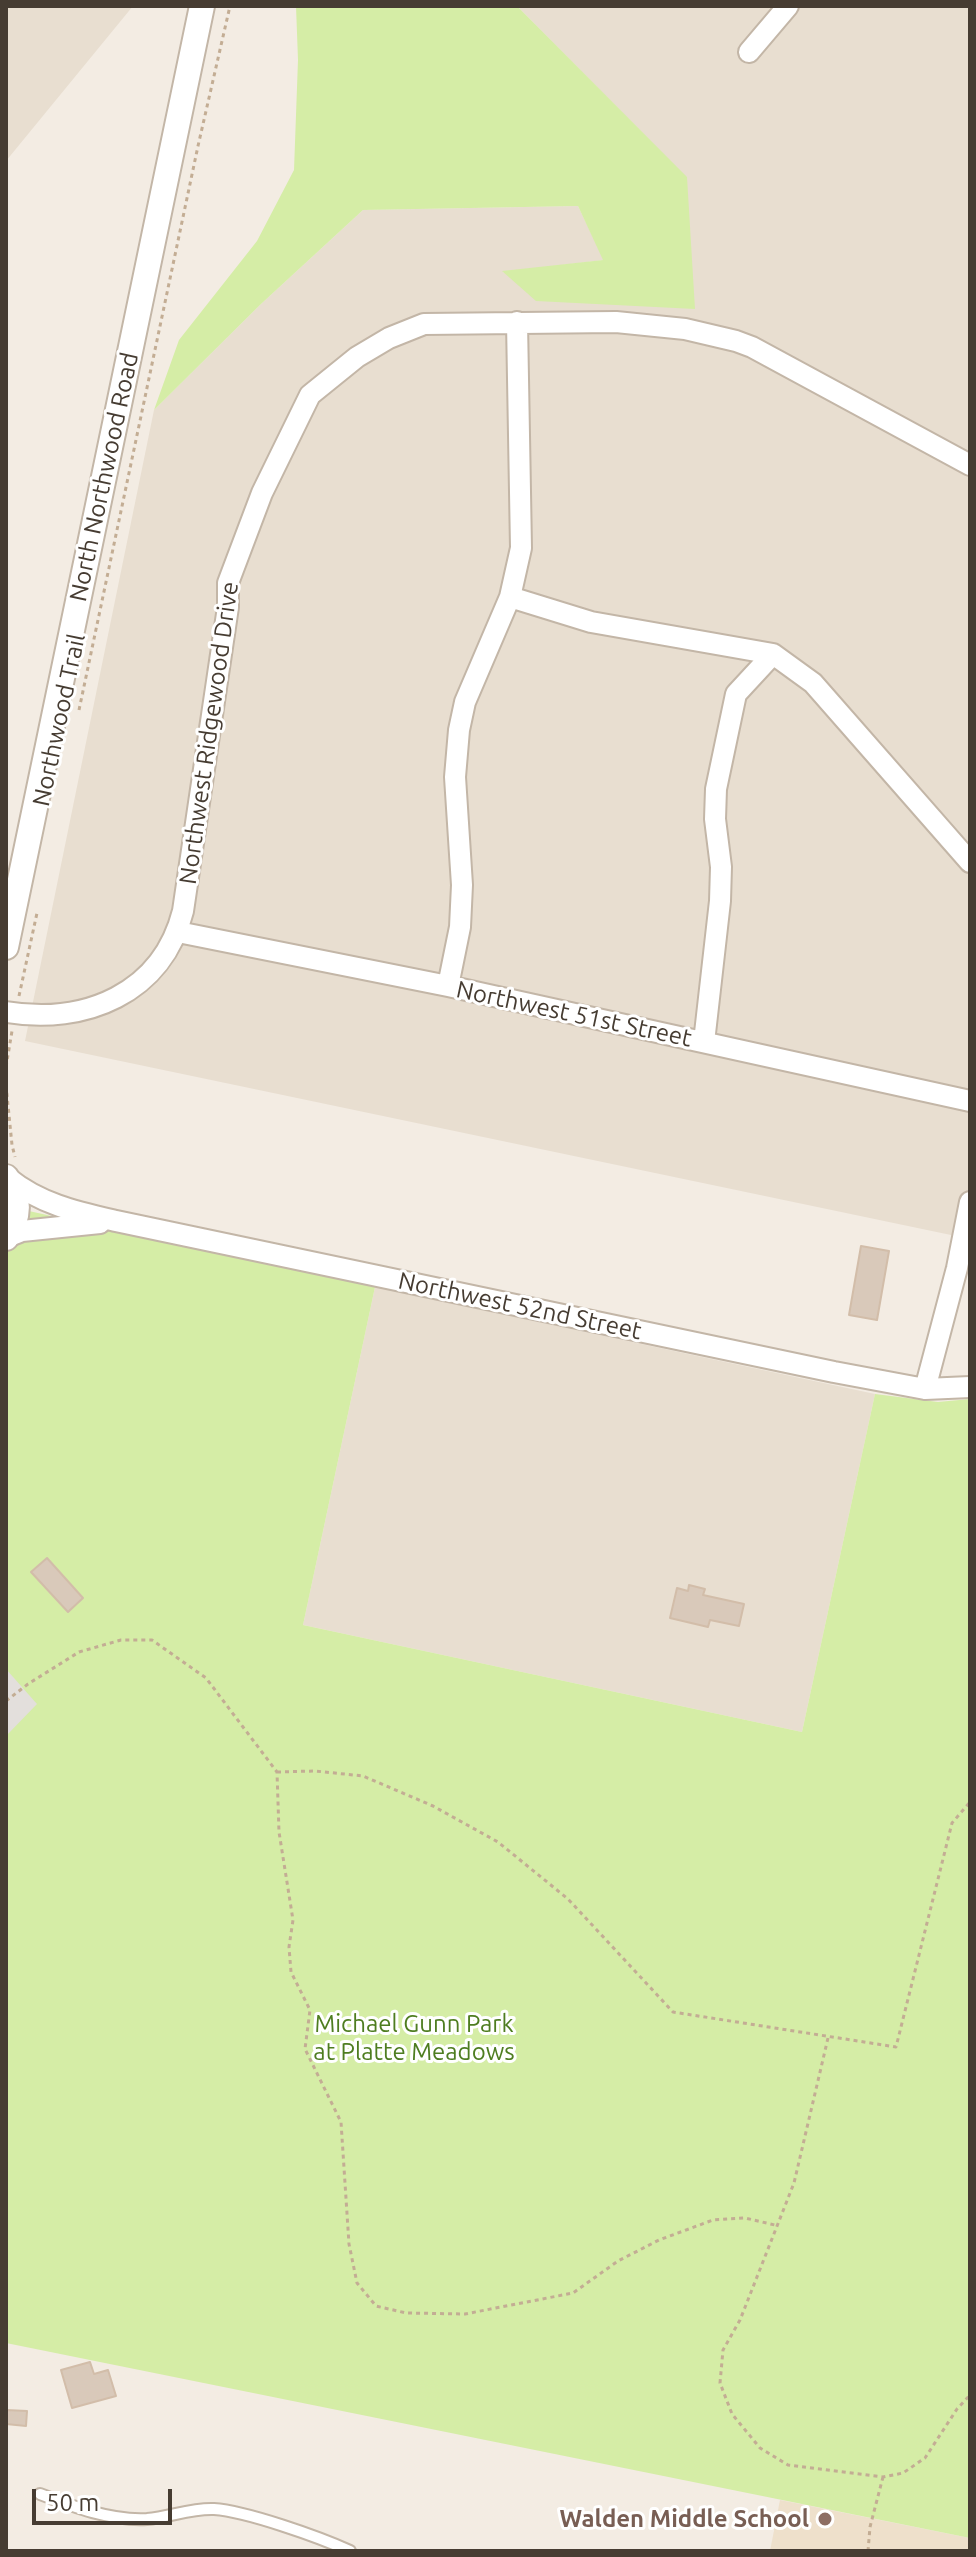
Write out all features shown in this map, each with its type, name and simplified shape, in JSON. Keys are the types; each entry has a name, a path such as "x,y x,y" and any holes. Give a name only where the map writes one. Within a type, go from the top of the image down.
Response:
{"street":[{"name":"North Northwood Road","path":"6,947 202,6"},
{"path":"749,52 788,6"},
{"path":"448,986 460,927 462,885 455,777 459,730 465,702 510,597 522,531 517,322"},
{"name":"Northwest Ridgewood Drive","path":"10,1013 46,1016 113,1001 160,962 178,932 228,607 228,583 262,493 310,395 357,357 389,338 424,324 616,322 651,324 736,341 970,465"},
{"path":"510,597 591,622 773,654 813,683 970,862"},
{"path":"704,1042 720,901 716,789 736,694 773,654"},
{"name":"Northwest 51st Street","path":"178,932 448,986 970,1101"},
{"path":"6,1237 17,1214 14,1189 7,1177"},
{"name":"Northwest 52nd Street","path":"7,1177 24,1191 46,1202 116,1221 925,1389 970,1387"},
{"path":"925,1389 957,1268 970,1202"},
{"name":"Northwest 52nd Street","path":"6,1237 22,1231 116,1221"}],"lane":[{"path":"40,2494 97,2513 124,2518 147,2519 192,2510 219,2509 350,2551"}],"path":[{"name":"Northwood Trail","path":"77,718 194,161 230,6"},
{"path":"6,1067 10,1013 39,900"},
{"path":"6,1701 79,1652 121,1640 152,1640 206,1678 277,1772 279,1832 293,1920 289,1947 291,1972 310,2010 305,2049 341,2122 349,2244 357,2283 376,2306 406,2313 465,2314 573,2293 618,2261 659,2240 713,2220 745,2218 775,2225"},
{"path":"277,1772 315,1771 363,1776 433,1806 498,1842 568,1899 673,2012 896,2047 952,1823 970,1802"},
{"path":"828,2038 794,2183 740,2320 723,2350 720,2383 732,2414 760,2448 788,2465 883,2477 903,2473 925,2458 957,2409 970,2395"},
{"path":"868,2551 870,2527 883,2477"}],"shaded area":[{"path":"6,6 133,6 6,161"},
{"path":"517,6 970,6 970,1239 25,1041 154,410 261,304 363,210 578,206 604,260 503,272 694,308 686,177"},
{"path":"375,1287 875,1394 802,1732 303,1625"},
{"path":"6,1669 37,1704 6,1736"},
{"name":"Walden Middle School","path":"780,2500 970,2538 970,2551 770,2551"}],"green space":[{"path":"296,6 517,6 687,177 695,309 536,301 502,271 603,260 578,206 363,210 261,304 154,410 179,340 257,241 294,170 298,60"},
{"name":"Michael Gunn Park at Platte Meadows","path":"6,1206 375,1287 303,1625 802,1732 875,1394 938,1402 970,1399 970,2538 6,2343"}],"building":[{"path":"861,1246 889,1251 877,1320 849,1315"},
{"path":"47,1558 83,1598 68,1612 31,1572"},
{"path":"689,1585 705,1589 703,1595 744,1604 739,1626 710,1620 708,1627 670,1618 677,1588 688,1591"},
{"path":"90,2362 94,2374 108,2370 116,2396 72,2408 61,2370"},
{"path":"6,2410 27,2411 26,2426 6,2424"}],"place":[{"name":"Walden Middle School","path":"825,2519"}]}
